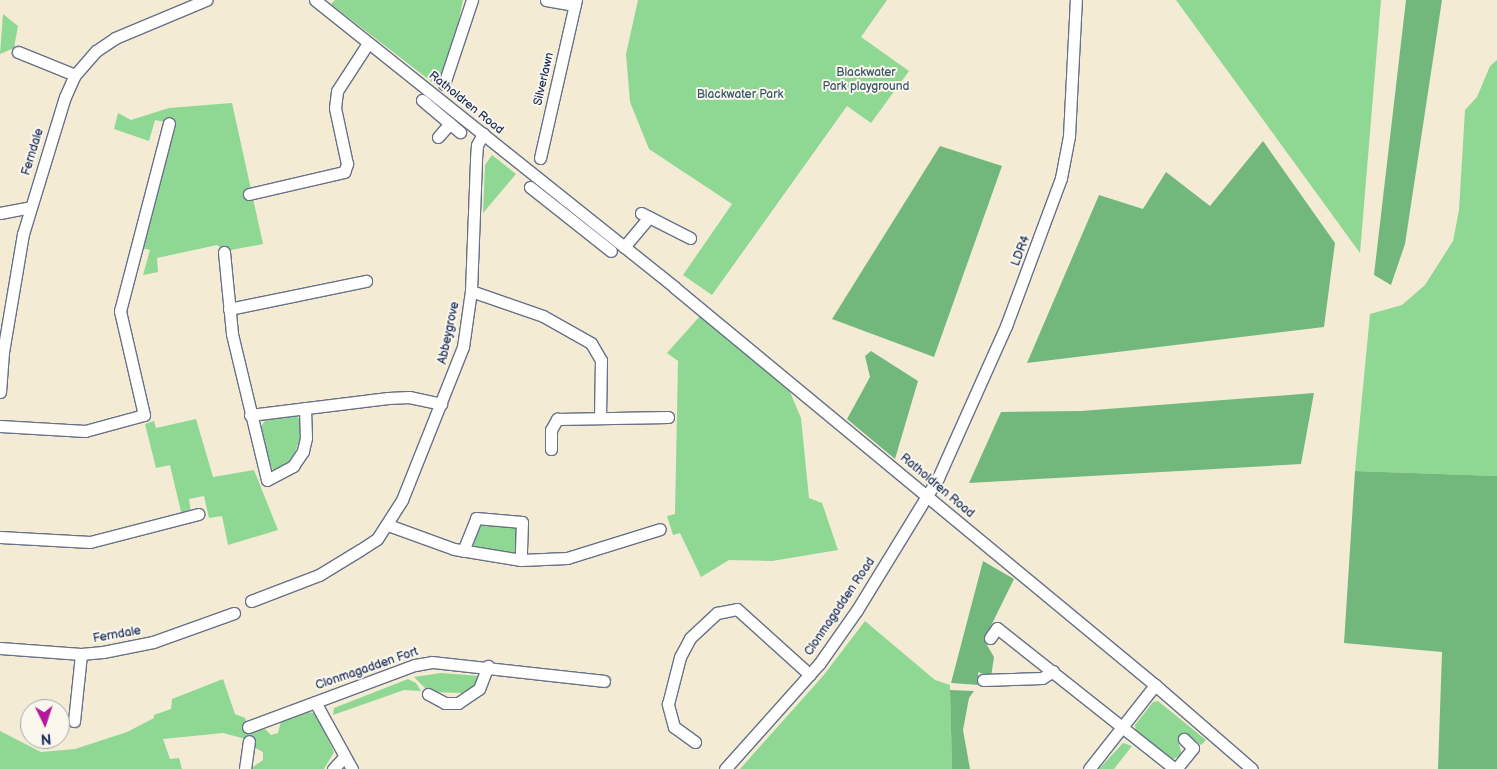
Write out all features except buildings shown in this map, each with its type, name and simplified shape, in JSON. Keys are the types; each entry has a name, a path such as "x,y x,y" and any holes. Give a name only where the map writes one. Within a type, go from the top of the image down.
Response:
{"street":[{"name":"Ferndale","path":"0,392 12,294 30,207 65,97 75,75 96,51 115,38 206,0"},
{"name":"Ratholdren Road","path":"315,0 368,43 439,107 483,134 597,232 611,251"},
{"path":"444,84 472,0"},
{"name":"Silverlawn","path":"540,158 575,3 546,0"},
{"name":"LDR4","path":"929,497 1006,326 1061,178 1069,136 1076,0"},
{"path":"249,194 344,172 347,164 335,108 337,91 368,43"},
{"path":"18,52 75,75"},
{"path":"422,100 439,107 450,123 460,132"},
{"path":"0,426 85,431 144,415 120,311 169,123"},
{"path":"438,137 450,123"},
{"name":"Abbeygrove","path":"251,601 286,589 338,565 377,539 388,525 402,500 463,347 472,291 477,145 483,134"},
{"name":"Ratholdren Road","path":"530,187 597,232 624,247 1156,685 1252,769"},
{"path":"0,213 30,207"},
{"path":"624,247 645,215 690,238"},
{"path":"224,252 229,309 250,415 267,480 293,466 303,451 306,438 305,408"},
{"path":"229,309 366,281"},
{"path":"472,291 542,316 591,343 600,360 600,416"},
{"path":"250,415 409,397 441,404"},
{"path":"551,450 552,430 557,419 600,416 668,417"},
{"name":"Clonmagadden Road","path":"724,769 810,675 857,610 929,497"},
{"path":"0,537 90,542 198,514"},
{"path":"463,551 476,518 522,522 521,560"},
{"path":"388,525 414,537 463,551 521,560 567,558 660,529"},
{"path":"695,742 674,727 668,704 680,657 690,638 717,613 737,609 810,675"},
{"name":"Ferndale","path":"0,648 81,654 153,642 234,613"},
{"path":"990,638 997,628 1175,769 1193,748 1184,739"},
{"path":"74,721 81,654"},
{"name":"Clonmagadden Fort","path":"248,727 415,665 451,662 604,681"},
{"path":"428,694 445,703 458,703 479,689 488,666"},
{"path":"983,680 1042,678 1053,671"},
{"path":"1088,769 1156,685"},
{"name":"Clonmagadden Fort","path":"315,702 352,769"},
{"path":"245,769 249,741"},
{"path":"333,769 344,757"}],"green space":[{"path":"335,0 463,0 450,62 443,69 437,86 331,4"},
{"name":"Blackwater Park","path":"638,0 887,0 861,37 909,71 871,123 847,106 712,295 683,275 732,204 649,149 630,102 626,54"},
{"path":"1176,0 1381,0 1360,253"},
{"path":"1406,0 1442,0 1405,244 1391,285 1374,275"},
{"path":"3,14 18,26 14,48 0,54"},
{"path":"1497,60 1497,476 1355,471 1370,314 1402,305 1425,285 1453,241 1459,210 1465,110 1477,97 1490,66"},
{"path":"232,103 263,244 226,251 217,245 157,258 158,272 143,275 150,250 141,248 174,124 155,120 149,141 114,129 118,113 131,120 169,108"},
{"path":"1263,141 1335,243 1324,327 1027,363 1099,195 1143,209 1166,172 1210,206"},
{"path":"940,146 1002,166 934,357 832,319"},
{"path":"492,155 516,174 483,213 485,165"},
{"path":"700,316 790,392 801,418 809,498 822,503 838,550 772,561 729,560 701,577 680,533 673,535 667,516 675,514 678,361 667,353"},
{"path":"871,351 918,381 895,459 847,419 870,377 865,356"},
{"path":"1314,393 1301,464 969,483 1001,412 1081,411"},
{"path":"294,415 300,419 300,439 292,460 274,472 268,460 261,426 266,420"},
{"path":"196,419 213,477 254,470 278,530 228,545 222,516 209,518 204,496 189,499 191,512 182,516 170,465 156,468 145,424 154,421 156,428"},
{"path":"1355,471 1497,476 1497,769 1438,769 1442,652 1344,643"},
{"path":"477,522 517,527 516,554 474,547 472,541"},
{"path":"983,561 1014,579 984,640 994,657 991,677 978,672 979,685 951,683"},
{"path":"865,621 935,680 950,685 952,769 740,769 823,676"},
{"path":"441,673 479,676 475,685 462,693 429,692 414,677"},
{"path":"223,679 235,714 245,718 250,731 265,729 271,735 278,733 281,721 307,712 315,713 334,752 324,769 250,769 263,760 263,752 255,748 253,741 223,733 163,739 170,759 179,758 182,769 0,769 0,731 20,741 20,749 35,749 41,752 75,749 127,732 154,718 154,715 171,709 172,699"},
{"path":"408,679 416,683 421,691 404,690 333,715 334,708"},
{"path":"950,690 974,691 969,698 963,730 970,769 952,769"},
{"path":"1158,701 1206,740 1201,745 1187,734 1179,744 1182,755 1171,760 1136,733 1135,725 1153,702"},
{"path":"1123,743 1132,746 1114,769 1099,769"}],"park label":[{"name":"Blackwater Park playground","path":"866,80"}]}
